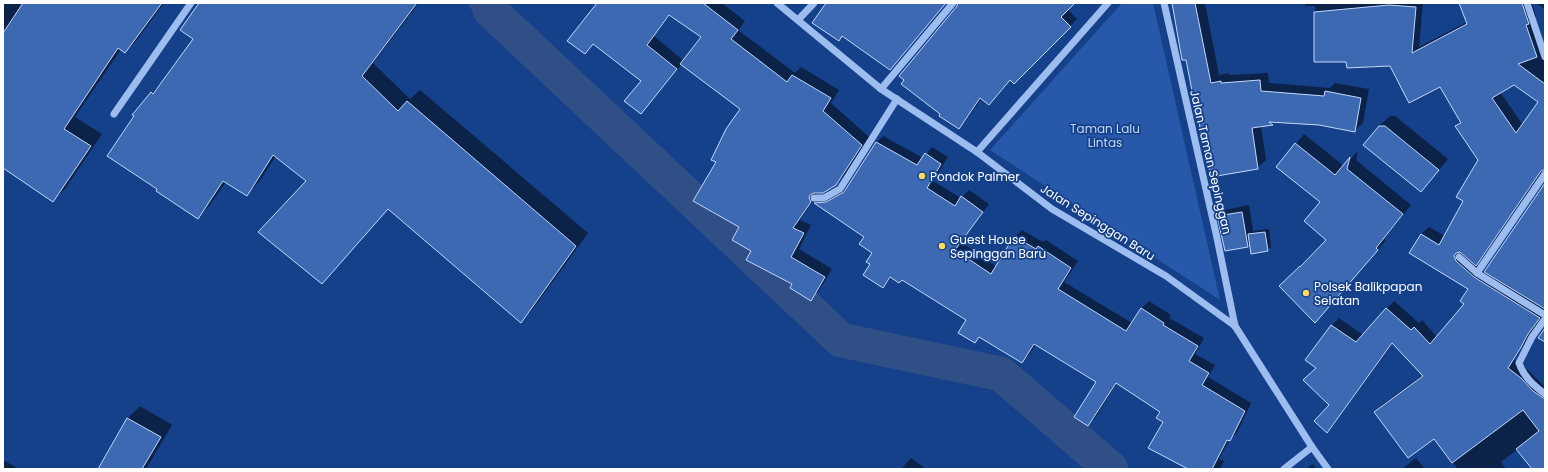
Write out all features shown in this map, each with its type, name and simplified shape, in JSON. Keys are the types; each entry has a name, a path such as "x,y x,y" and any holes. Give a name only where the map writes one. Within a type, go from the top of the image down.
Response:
{"street":[{"path":"114,114 191,3"},
{"name":"Jalan Sepinggan Baru","path":"777,3 881,89 976,152 1052,209 1166,276 1235,326 1312,447 1328,469"},
{"path":"798,20 814,3"},
{"path":"881,89 953,3"},
{"path":"976,152 1108,3"},
{"name":"Jalan Taman Sepinggan","path":"1164,3 1217,238 1235,326"},
{"path":"1527,3 1545,56"},
{"path":"814,198 824,198 840,189 897,99"},
{"path":"1477,273 1545,174"},
{"path":"1459,257 1477,273 1545,315"},
{"path":"1545,320 1532,337 1519,363 1522,373 1530,383 1545,394"},
{"path":"1284,469 1312,447"}],"green space":[{"name":"Taman Lalu Lintas","path":"1122,3 1153,3 1220,300 990,150"}],"building":[{"path":"23,3 162,3 125,53 118,48 64,129 91,146 53,202 3,168 3,33"},
{"path":"199,3 417,3 362,76 398,111 407,101 576,246 521,323 388,209 322,284 258,232 306,181 273,155 247,196 223,181 198,219 156,191 157,189 107,156 134,116 132,115 151,92 153,94 193,39 180,30"},
{"path":"597,3 703,3 738,30 731,39 787,82 792,75 831,98 823,111 862,145 836,185 823,193 814,193 810,195 809,198 811,202 793,228 804,233 791,257 825,277 811,301 790,288 792,284 746,260 751,251 732,240 739,227 693,201 716,162 711,160 726,129 740,109 680,64 701,37 669,15 647,45 677,69 641,114 624,101 641,81 593,44 585,54 567,41"},
{"path":"826,3 946,3 890,70 842,36 839,41 812,23"},
{"path":"958,3 1075,3 1061,17 1071,27 1014,84 1010,80 989,105 980,98 959,129 939,116 940,114 901,84 904,80 899,76"},
{"path":"1172,3 1195,3 1211,83 1221,81 1221,83 1260,80 1261,91 1324,96 1325,91 1361,98 1355,132 1319,125 1269,122 1273,125 1252,128 1258,169 1211,177 1204,135 1201,135 1197,106 1195,106 1186,60 1182,60"},
{"path":"1459,3 1522,3 1529,24 1526,25 1537,57 1518,64 1545,84 1545,169 1541,171 1476,266 1460,252 1456,253 1454,256 1456,261 1474,277 1540,318 1528,334 1508,368 1521,378 1533,391 1545,399 1545,469 1532,469 1516,449 1539,431 1523,410 1452,463 1434,439 1408,458 1374,412 1423,376 1392,343 1327,433 1314,421 1329,405 1303,380 1316,368 1305,360 1331,325 1356,342 1386,308 1411,330 1414,327 1430,344 1464,304 1460,301 1468,289 1409,253 1421,234 1439,245 1463,201 1456,197 1478,160 1455,126 1461,123 1440,87 1409,103 1390,66 1347,68 1346,62 1314,62 1314,12 1389,5 1416,7 1412,53 1467,24","holes":["1514,85 1538,102 1516,133 1492,98"]},
{"path":"1379,126 1385,126 1439,170 1421,192 1363,145"},
{"path":"876,142 917,165 925,153 941,164 927,188 955,206 961,196 983,212 955,250 991,274 1014,236 1036,249 1038,246 1071,268 1058,289 1126,331 1141,308 1164,323 1163,325 1198,346 1189,361 1209,373 1202,385 1245,411 1230,441 1227,440 1212,469 1188,469 1148,448 1163,422 1156,418 1160,412 1116,383 1088,426 1074,417 1096,382 1034,344 1022,363 979,337 975,343 958,333 966,320 902,280 899,283 890,277 883,288 863,275 870,264 866,262 872,253 859,244 864,237 814,203 826,202 844,192"},
{"path":"1295,143 1335,175 1350,157 1347,169 1403,214 1376,248 1378,250 1315,323 1279,286 1326,240 1304,221 1320,202 1276,167"},
{"path":"1545,183 1545,309 1484,272"},
{"path":"1242,212 1248,247 1225,251 1217,216"},
{"path":"1265,232 1268,251 1251,254 1248,234"},
{"path":"1545,328 1545,342 1538,338"},
{"path":"127,418 161,437 142,469 98,469"}],"waterway":[{"path":"479,3 490,10"},
{"path":"490,10 841,340 1001,374 1111,469"}],"place":[{"name":"Pondok Palmer","path":"922,176"},
{"name":"Guest House Sepinggan Baru","path":"942,246"},
{"name":"Polsek Balikpapan Selatan","path":"1306,293"}]}
